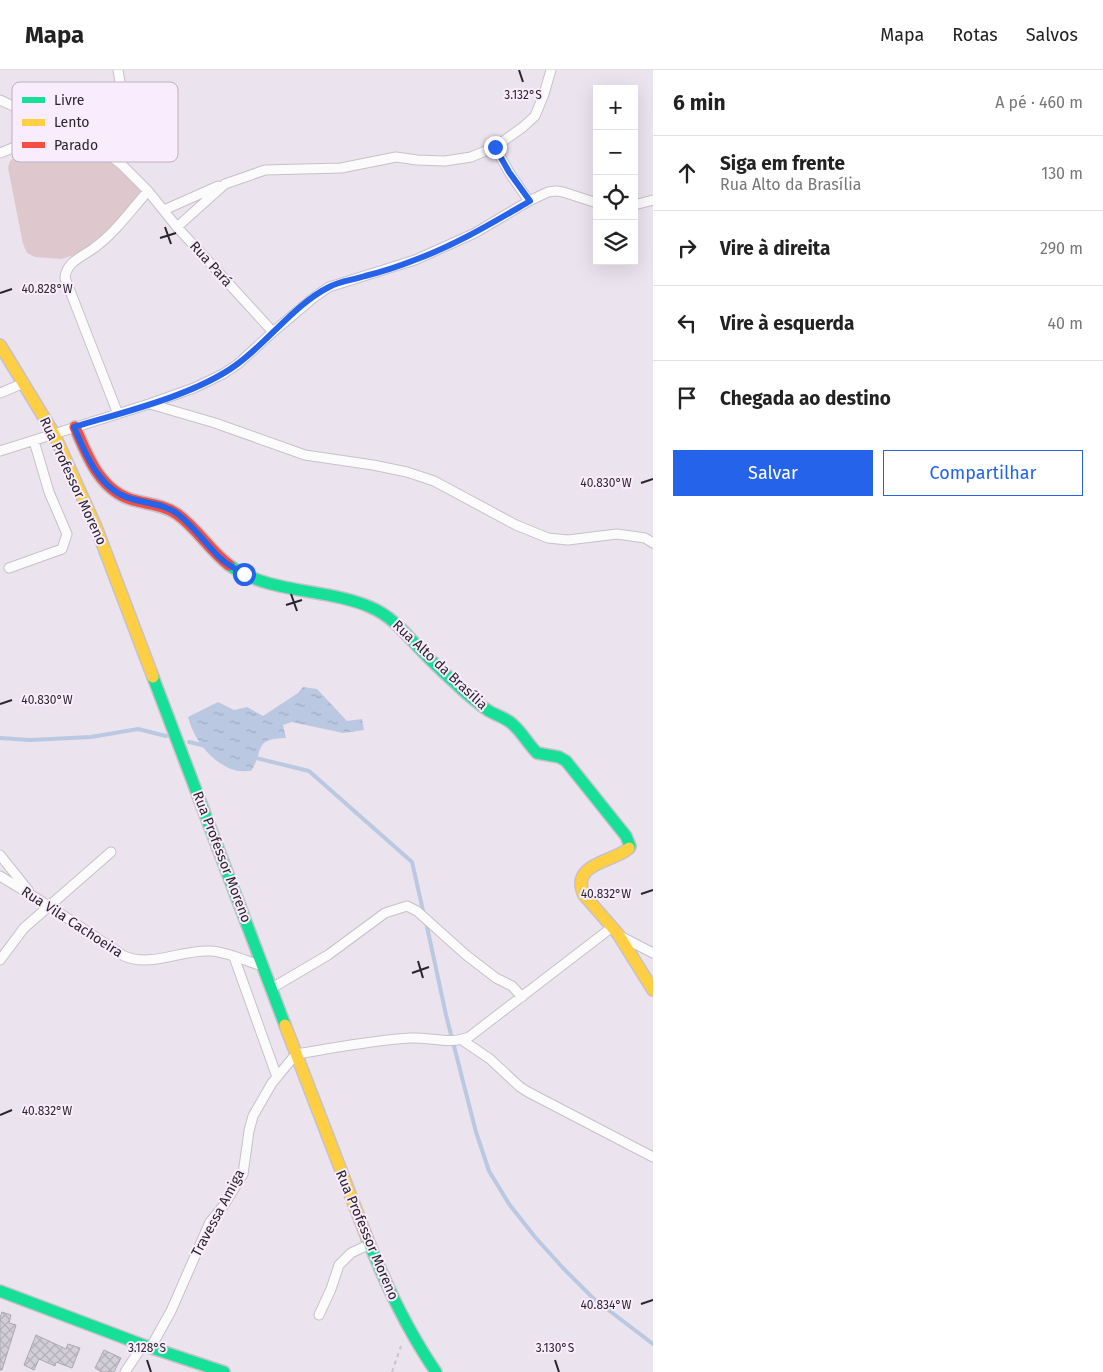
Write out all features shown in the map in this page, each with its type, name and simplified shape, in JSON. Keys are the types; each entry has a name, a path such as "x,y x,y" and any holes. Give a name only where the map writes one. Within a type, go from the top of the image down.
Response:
{"main road":[{"name":"Rua Professor Moreno","path":"0,345 54,434 96,527 370,1244 406,1327 436,1372"},
{"name":"Rua Alto da Brasília","path":"74,427 101,479 117,494 172,510 191,526 219,558 244,574 350,598 387,616 397,623 420,649 473,698 487,710 510,722 540,755 556,755 566,761 626,836 630,846 629,849 594,866 584,875 580,884 584,895 615,931"},
{"path":"615,931 653,990"},
{"path":"0,1291 147,1346 193,1367 224,1372"}],"street":[{"path":"164,210 225,184 265,170 341,168 396,157 445,161 470,157 495,147 535,116 551,70"},
{"name":"Rua Pará","path":"0,100 12,105"},
{"path":"495,147 509,172 530,201"},
{"path":"0,153 12,148"},
{"name":"Rua Pará","path":"118,162 148,191 177,226 273,332"},
{"path":"177,226 225,184"},
{"path":"118,414 65,278 68,267 105,239 148,191"},
{"path":"0,452 194,388 223,374 238,364 313,298 329,287 415,260 475,233 548,192 556,191 593,202"},
{"path":"638,204 653,200"},
{"path":"0,393 24,383"},
{"path":"149,404 215,423 305,455 407,472 434,482 516,525 548,538 568,540 617,534 645,538 653,543"},
{"path":"9,568 62,549 67,534 49,492 34,441"},
{"path":"0,960 24,928 111,852"},
{"path":"0,855 31,894"},
{"name":"Rua Vila Cachoeira","path":"0,876 31,894 124,956 132,959 146,961 209,951 221,952 264,967"},
{"path":"272,988 328,955 385,913 407,906 417,911 466,955 496,978 512,986 522,997"},
{"path":"296,1054 346,1045 413,1038 443,1041 462,1040 615,931 653,953"},
{"path":"234,957 277,1077"},
{"path":"462,1040 490,1059 528,1092 653,1157"},
{"name":"Travessa Amiga","path":"125,1372 147,1346 171,1311 210,1222 224,1205 243,1174 248,1131 253,1116 277,1077 296,1054"},
{"path":"319,1315 339,1265 351,1253 370,1244"}],"path":[{"path":"392,1372 401,1345"}],"shaded area":[{"path":"12,159 12,162 110,162 142,192 107,231 78,254 61,259 35,257 27,253 23,244 8,168"}],"water":[{"path":"303,687 317,689 347,721 362,719 364,730 343,733 292,722 283,725 286,738 264,743 251,771 238,771 223,765 209,754 198,741 188,717 218,702 234,710 247,707 263,716 298,693"}],"building":[{"path":"2,1312 11,1315 9,1323 16,1325 2,1370 0,1370 0,1318"},
{"path":"36,1335 66,1349 68,1344 80,1348 72,1368 56,1362 55,1366 39,1359 34,1370 24,1365"},
{"path":"104,1350 121,1358 114,1372 102,1372 95,1368"}],"waterway":[{"path":"0,738 30,740 91,737 138,729 166,736"},
{"path":"189,742 206,746"},
{"path":"252,757 309,771 412,862 424,915"},
{"path":"426,922 446,1015 476,1132 489,1171 509,1204 563,1268 594,1299 653,1344"}],"traffic: fast":[{"path":"229,565 261,581 335,596 379,611 400,627 434,663 469,695 486,709 514,725 537,753 559,757 566,761 626,836 629,848"},
{"path":"153,677 285,1025"},
{"path":"367,1238 398,1307 436,1372"},
{"path":"0,1291 143,1345 224,1372"}],"traffic: slow":[{"path":"0,345 54,434 96,527 153,677"},
{"path":"629,848 588,870 583,876 581,884 584,895 618,934 653,990"},
{"path":"285,1025 367,1238"}],"traffic: jam":[{"path":"75,427 96,471 112,489 133,500 161,507 177,514 229,565"}],"route":[{"path":"244,574 219,558 191,526 172,510 163,506 130,499 117,494 108,487 92,464 74,427 194,388 223,374 238,364 313,298 329,287 415,260 475,233 530,201 509,172 495,147"}]}
